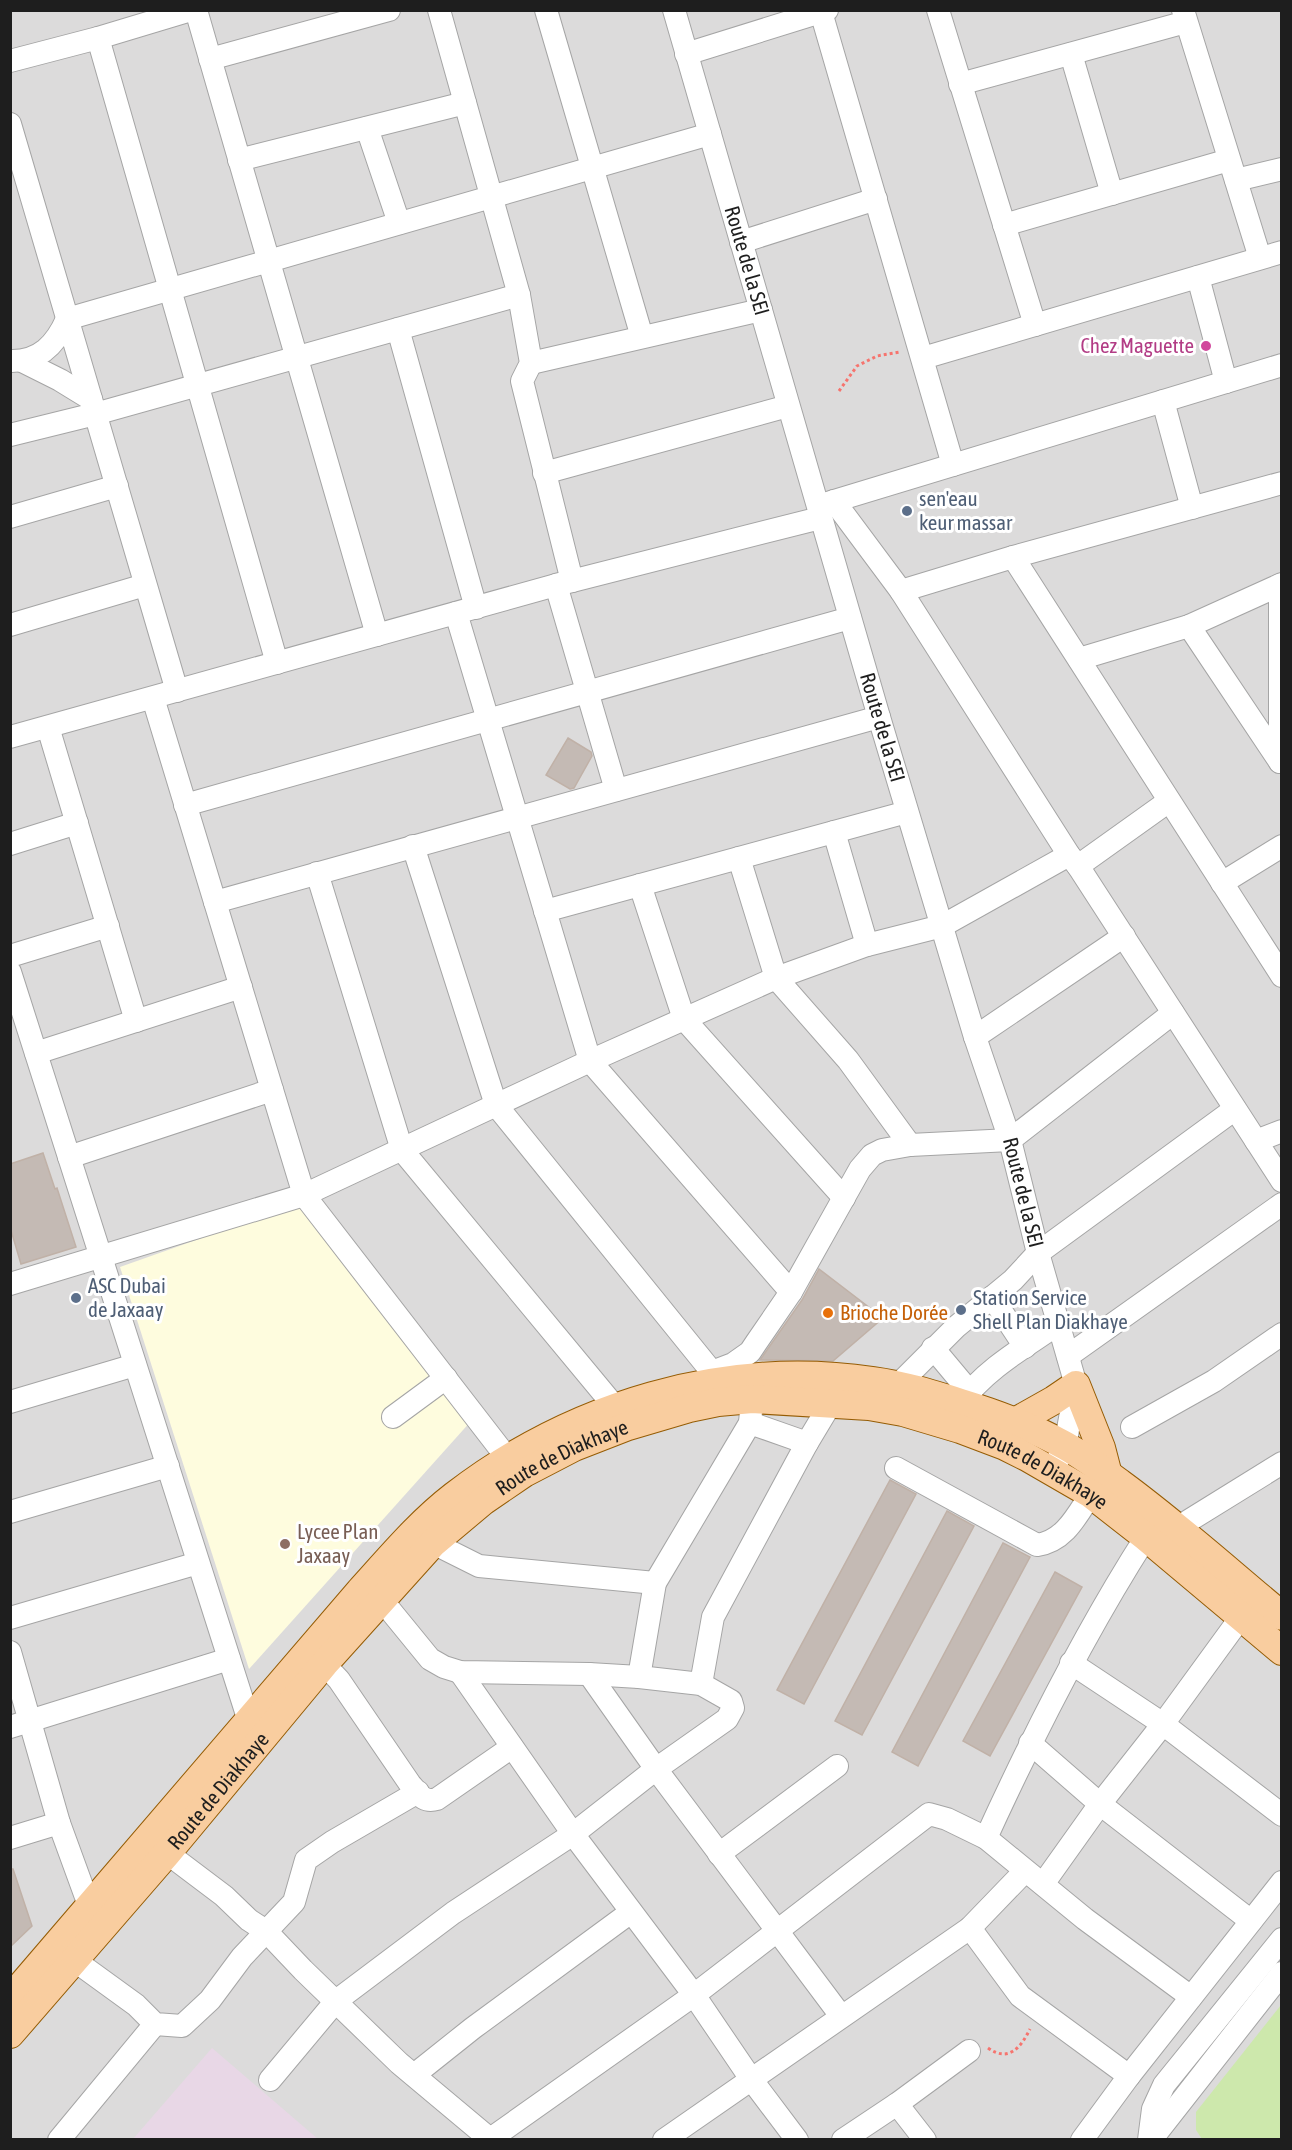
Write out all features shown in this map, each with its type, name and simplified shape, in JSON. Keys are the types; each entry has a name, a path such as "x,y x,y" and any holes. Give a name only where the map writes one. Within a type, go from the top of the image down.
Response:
{"main road":[{"name":"Route de Diakhaye","path":"10,1999 360,1591 418,1528 453,1497 546,1436 615,1407 713,1377 820,1376 873,1381 965,1397 1015,1422 1059,1458 1177,1528 1267,1606 1281,1651"},
{"path":"1015,1422 1076,1385 1101,1448 1100,1484"},
{"name":"Route de Diakhaye","path":"10,2034 167,1853 381,1599 433,1543 483,1501 524,1473 574,1447 628,1426 718,1402 751,1411 831,1403 892,1410 929,1419 1005,1446 1059,1458"},
{"name":"Route de Diakhaye","path":"1100,1484 1146,1537 1267,1606"}],"street":[{"path":"10,61 193,10 210,58 377,635"},
{"path":"210,58 389,10"},
{"path":"438,10 519,295 531,363 522,381 544,473 587,692 616,790"},
{"path":"546,10 642,336"},
{"name":"Route de la SEI","path":"674,10 789,406 824,508 850,618 907,812 975,1037 1010,1140 1038,1253 1076,1385 1059,1458"},
{"path":"938,10 1035,325"},
{"path":"687,54 824,11 953,465"},
{"path":"960,84 1071,54 1185,16 1260,258"},
{"path":"98,38 277,663"},
{"path":"1071,54 1112,194"},
{"path":"239,160 465,103"},
{"path":"10,124 177,691"},
{"path":"367,128 399,223"},
{"path":"67,319 710,134"},
{"path":"1004,225 1112,194 1232,170 1281,169"},
{"path":"741,242 876,199"},
{"path":"922,355 1035,325 1281,252"},
{"path":"1198,277 1226,382"},
{"path":"10,435 93,407 197,385 519,295"},
{"path":"531,363 761,310"},
{"path":"16,361 48,350 60,337 67,319"},
{"path":"398,329 466,611 488,720 590,1061 791,1292"},
{"path":"16,361 60,380 93,407"},
{"path":"10,737 466,611 824,508 953,465 1281,365"},
{"path":"1163,401 1192,508"},
{"path":"544,473 789,406"},
{"path":"902,591 1013,557 1281,483"},
{"path":"10,516 117,486"},
{"path":"824,508 902,591 1281,1181"},
{"path":"1013,557 1281,976"},
{"path":"1079,659 1189,626 1281,584 1281,763"},
{"path":"10,624 145,585"},
{"path":"185,805 850,618"},
{"path":"1189,626 1281,763"},
{"path":"153,698 304,1195 508,1459"},
{"path":"215,902 879,717"},
{"path":"48,727 136,1021"},
{"path":"10,1284 304,1195 590,1061 776,978 867,945 942,927 1074,860 1169,801"},
{"path":"545,911 907,812"},
{"path":"10,844 76,823"},
{"path":"834,832 867,945"},
{"path":"413,846 496,1105 713,1377 750,1352 791,1292 860,1169 872,1155 882,1150 910,1145 1010,1140 1173,1013"},
{"path":"1222,883 1281,846"},
{"path":"740,858 776,978 848,1060 910,1145"},
{"path":"316,873 402,1150 615,1407"},
{"path":"640,885 684,1019 844,1197"},
{"path":"10,956 108,926"},
{"path":"975,1037 1124,936"},
{"path":"10,972 249,1721"},
{"path":"36,1053 241,987"},
{"path":"69,1157 272,1090"},
{"path":"897,1386 933,1348 1013,1280 1038,1253 1235,1109"},
{"path":"1256,1141 1281,1131"},
{"path":"1068,1356 1281,1204"},
{"path":"992,1297 1025,1347"},
{"path":"933,1348 965,1397 994,1370 1058,1324"},
{"path":"1132,1428 1214,1381 1281,1334"},
{"path":"10,1402 135,1365"},
{"path":"393,1417 446,1378"},
{"path":"701,1684 713,1617 831,1403"},
{"path":"639,1677 655,1583 751,1411 807,1443"},
{"path":"1177,1528 1281,1462"},
{"path":"10,1512 168,1467"},
{"path":"896,1468 1037,1545 1046,1544 1065,1532 1100,1484"},
{"path":"986,1838 1030,1743 1071,1663 1146,1537"},
{"path":"433,1543 479,1566 655,1583"},
{"path":"10,1618 198,1563"},
{"path":"270,2080 336,2001 453,1913 573,1834 726,1719 732,1712 733,1703 731,1701 701,1684 590,1674 460,1672 444,1667 430,1659 381,1599"},
{"path":"664,2139 970,1928 1034,1878 1100,1804 1164,1724 1267,1606"},
{"path":"10,1652 20,1724 90,1908"},
{"path":"20,1724 229,1659"},
{"path":"1071,1663 1164,1724 1281,1815"},
{"path":"324,1664 339,1680 418,1792 427,1800 437,1799 512,1747"},
{"path":"460,1672 573,1834 797,2139"},
{"path":"590,1674 719,1854 841,2016"},
{"path":"1030,1743 1100,1804 1251,1921"},
{"path":"719,1854 837,1766"},
{"path":"74,1960 136,2005 155,2024 182,2026 210,2000 235,1966 294,1902 306,1860 332,1842 418,1792"},
{"path":"167,1853 224,1896 249,1920 266,1931 399,2063 490,2139 693,1995 929,1814 947,1819 986,1838 1086,1919 1191,1997"},
{"path":"10,1838 59,1823"},
{"path":"1082,2139 1281,1882"},
{"path":"414,2075 473,2028 631,1912"},
{"path":"970,1928 1020,1996 1129,2076"},
{"path":"1150,2139 1153,2109 1164,2085 1281,1939"},
{"path":"1150,2139 1281,1973"},
{"path":"59,2139 155,2024"},
{"path":"843,2139 897,2104 969,2051"},
{"path":"1170,2139 1176,2115 1185,2096"},
{"path":"897,2104 925,2139"}],"path":[{"path":"840,391 857,366 877,356 897,352 922,355"},
{"path":"969,2051 979,2043 995,2053 1005,2054 1015,2051 1026,2037 1038,2011"}],"shaded area":[{"path":"11,11 1281,11 1281,2139 11,2140"},
{"name":"Lycee Plan Jaxaay","path":"298,1204 472,1420 249,1669 120,1267"},
{"path":"212,2048 318,2139 133,2139"}],"green space":[{"path":"1281,2005 1281,2139 1202,2139 1196,2130 1196,2112"}],"building":[{"path":"568,738 591,752 592,756 574,788 570,789 546,775"},
{"path":"43,1153 76,1247 21,1264 10,1227 10,1164"},
{"name":"Brioche Dorée","path":"819,1269 883,1318 833,1361 760,1360 802,1300"},
{"path":"890,1480 916,1494 804,1704 777,1690"},
{"path":"947,1511 974,1526 862,1735 835,1721"},
{"path":"1003,1543 1030,1557 918,1766 892,1752"},
{"path":"1055,1572 1082,1587 990,1756 963,1741"},
{"path":"10,1869 13,1869 32,1926 10,1947"}],"place":[{"name":"Chez Maguette","path":"1206,346"},
{"name":"sen'eau keur massar","path":"907,511"},
{"name":"ASC Dubai de Jaxaay","path":"76,1298"},
{"name":"Station Service Shell Plan Diakhaye","path":"961,1310"},
{"name":"Brioche Dorée","path":"828,1313"},
{"name":"Lycee Plan Jaxaay","path":"285,1544"}]}
